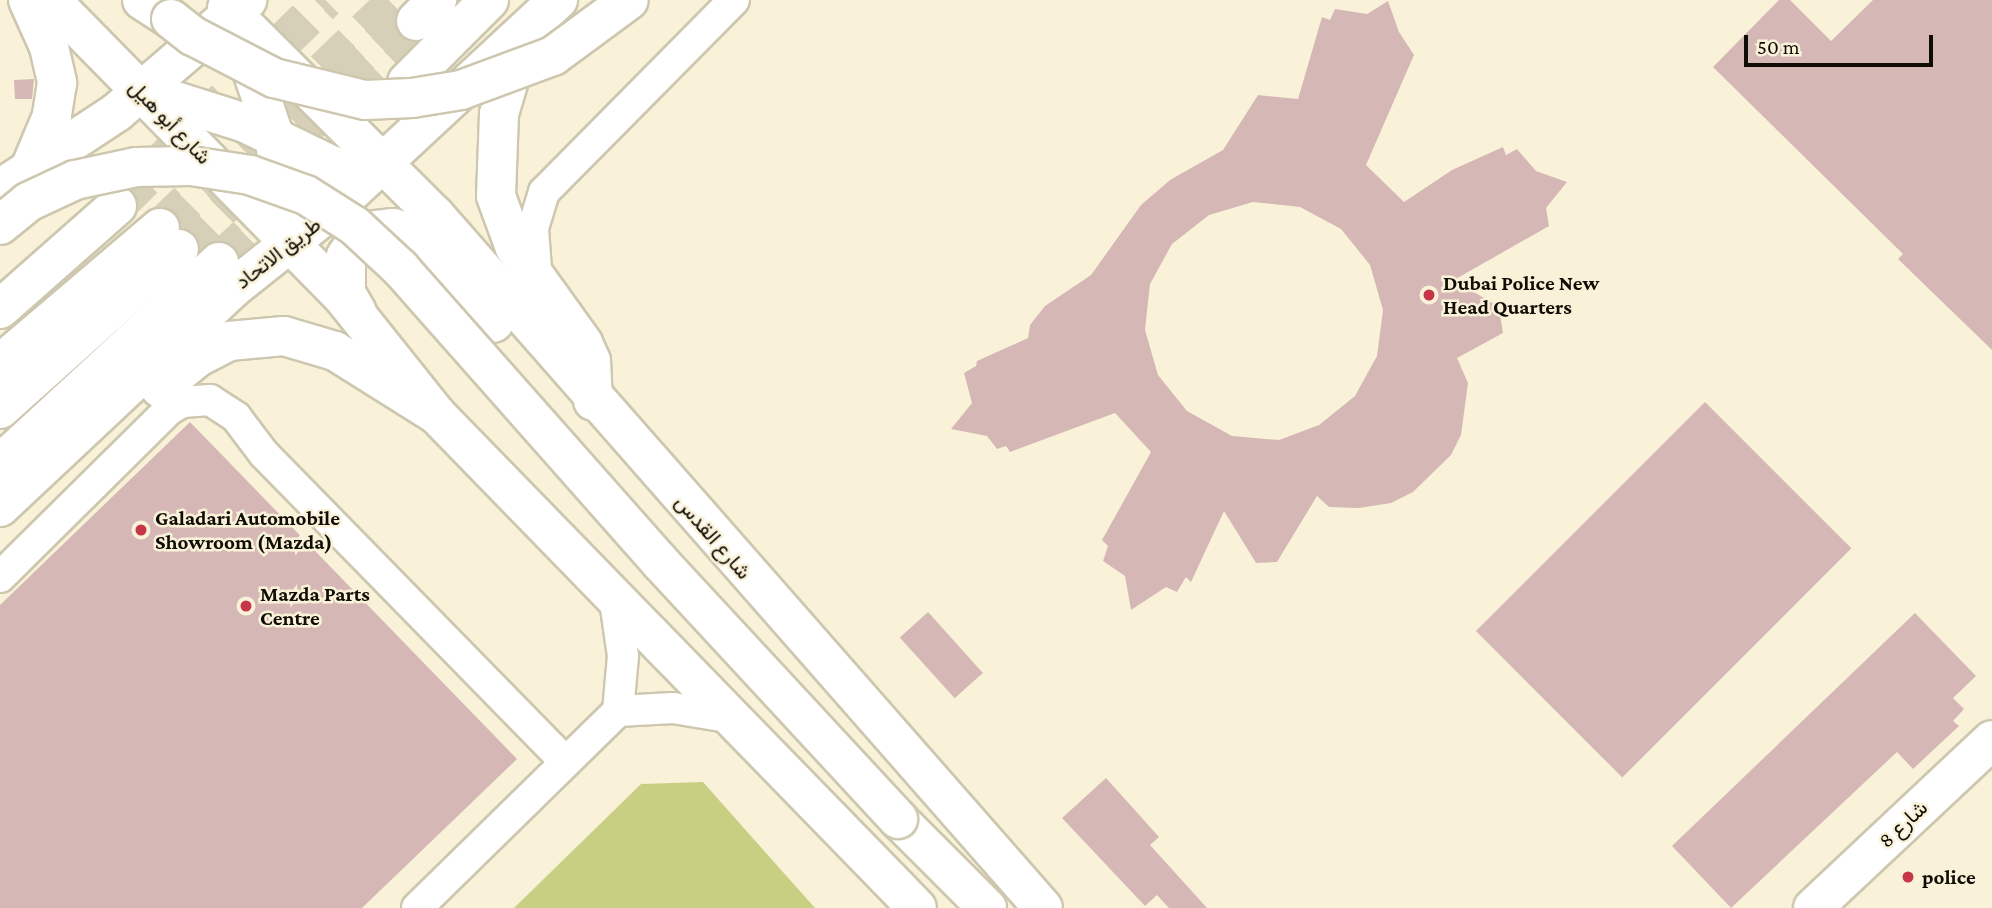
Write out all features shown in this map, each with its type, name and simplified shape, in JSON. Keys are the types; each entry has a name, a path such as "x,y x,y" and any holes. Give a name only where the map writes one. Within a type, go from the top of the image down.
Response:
{"main road":[{"path":"28,0 49,47 57,83 52,116 31,166"},
{"name":"شارع أبو هيل","path":"51,0 289,245"},
{"path":"407,82 488,0"},
{"name":"طريق الاتحاد","path":"0,507 232,289 289,245 386,162 522,38 558,0"},
{"path":"156,6 193,36 274,78 365,100 412,99 461,90 553,57 629,0"},
{"path":"0,189 31,166 106,119 233,4"},
{"path":"233,4 257,73 274,135 289,245 358,314 436,415 727,717 916,908"},
{"path":"233,4 386,162"},
{"path":"358,314 346,293 343,275 351,248 376,230 411,233 529,362 558,385 593,401 591,361 583,343 537,284 503,222 494,168 499,114 522,38"},
{"path":"141,90 274,135 343,169 386,162"},
{"name":"شارع القدس","path":"386,162 593,401 1043,908"},
{"path":"0,225 28,202 75,180 136,167 191,166 250,175 306,195 355,226 400,268 661,564 898,819 987,908"},
{"path":"0,309 117,206"},
{"path":"0,365 170,238 0,409"},
{"path":"0,464 219,262"},
{"path":"0,522 198,357 229,341 284,336 310,340 335,351 436,415"},
{"name":"شارع 8","path":"1814,908 1880,867 1992,740"}],"street":[{"path":"537,284 533,228 544,192 734,0"},
{"path":"0,577 170,409 182,402 210,400 236,417 264,454 566,762"},
{"path":"417,908 618,711 624,656 615,601"},
{"path":"618,711 673,708 727,717"}],"green space":[{"path":"703,782 815,908 514,908 641,784"}],"building":[{"path":"1779,0 1790,0 1831,41 1873,0 1992,0 1992,350 1898,259 1903,254 1713,67"},
{"name":"Dubai Police New Head Quarters","path":"1388,1 1399,32 1414,55 1366,165 1404,202 1452,170 1503,147 1506,155 1517,149 1536,171 1567,182 1546,208 1549,226 1454,280 1499,307 1503,333 1457,358 1468,383 1461,435 1451,455 1413,492 1391,503 1359,508 1329,507 1317,496 1277,562 1256,563 1224,511 1191,582 1186,577 1177,592 1166,587 1131,610 1125,576 1103,561 1108,546 1102,540 1151,452 1115,413 1010,452 1006,446 997,449 987,436 951,429 972,403 964,373 976,366 977,361 1028,338 1030,325 1045,306 1091,275 1141,205 1170,180 1223,150 1258,95 1298,99 1322,17 1330,20 1335,9 1367,14","holes":["1253,202 1300,207 1341,229 1370,265 1383,310 1377,356 1355,396 1319,425 1279,440 1232,436 1187,411 1158,375 1145,330 1150,284 1172,244 1209,215"]},
{"path":"34,79 32,99 15,99 14,80"},
{"path":"1705,402 1851,548 1622,777 1476,631"},
{"path":"190,422 517,759 362,908 0,908 0,605"},
{"path":"928,612 983,673 955,698 900,637"},
{"path":"1915,613 1976,676 1953,698 1964,709 1953,721 1959,726 1913,769 1897,752 1731,908 1672,846"},
{"path":"1106,778 1159,837 1150,845 1207,908 1169,908 1157,895 1145,906 1062,818"}],"tunnel":[{"path":"117,206 325,0"},
{"path":"160,228 397,0"},
{"path":"179,249 416,21"},
{"path":"219,262 288,196"}],"place":[{"name":"Dubai Police New Head Quarters","path":"1429,295"},
{"name":"Galadari Automobile Showroom (Mazda)","path":"141,530"},
{"name":"Mazda Parts Centre","path":"246,606"},
{"name":"police","path":"1908,877"}]}
